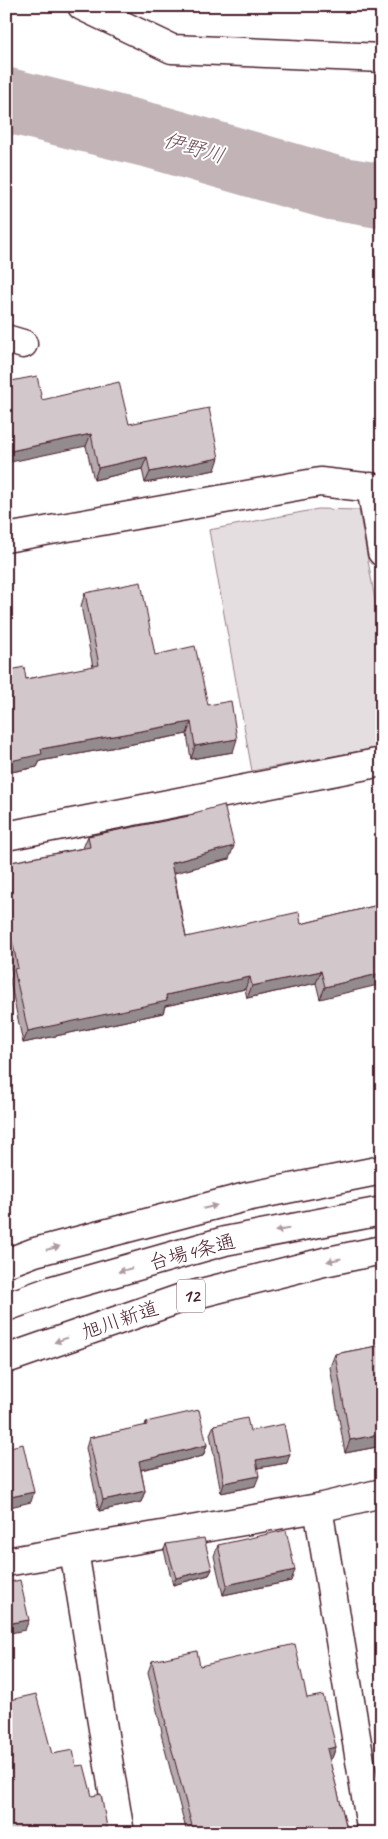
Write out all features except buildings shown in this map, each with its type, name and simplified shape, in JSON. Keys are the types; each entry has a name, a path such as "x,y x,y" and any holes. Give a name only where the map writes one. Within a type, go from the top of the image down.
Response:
{"main road":[{"path":"82,6 172,49 382,58"},
{"path":"6,538 320,482 376,488 382,552"},
{"path":"6,836 382,762"},
{"name":"台場4条通","path":"6,1263 35,1252 246,1197 382,1170"},
{"name":"台場4条通","path":"6,1306 53,1290 225,1241 382,1211"},
{"name":"旭川新道","path":"6,1359 185,1297 324,1262 382,1250"},
{"path":"6,1562 318,1508 382,1494"},
{"path":"318,1508 372,1833"},
{"path":"74,1551 120,1833"}],"shaded area":[{"path":"318,509 359,510 382,639 382,747 252,771 209,530"}],"waterway":[{"name":"伊野川","path":"6,100 156,137 334,188 382,196"}]}
